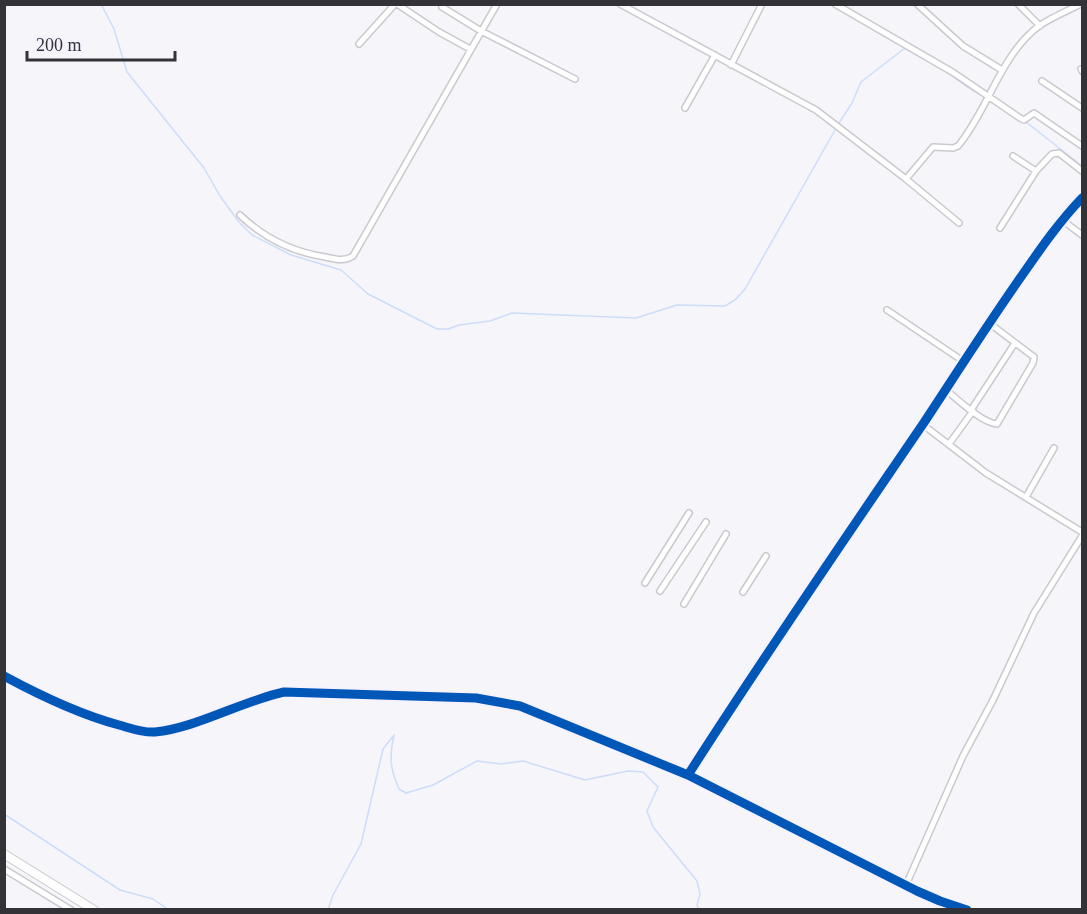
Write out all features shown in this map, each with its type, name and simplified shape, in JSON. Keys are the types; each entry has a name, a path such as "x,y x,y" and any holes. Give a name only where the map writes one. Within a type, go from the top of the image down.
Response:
{"street":[{"path":"240,215 260,232 302,252 339,260 351,258 497,4"},
{"path":"620,4 816,110 906,178 959,223"},
{"path":"731,64 762,4"},
{"path":"835,4 910,47 1020,118 1026,118 1031,113 1038,115 1083,146"},
{"path":"917,4 963,46 1002,70"},
{"path":"1018,4 1040,26"},
{"path":"906,178 933,147 957,147 983,108 1002,70 1040,26 1081,4"},
{"path":"359,44 393,5 470,49"},
{"path":"442,7 481,31 575,79"},
{"path":"685,108 715,55"},
{"path":"1042,81 1082,106"},
{"path":"1000,228 1045,159 1057,153 1083,171"},
{"path":"1013,156 1036,171"},
{"path":"688,775 863,508 989,323 1062,220 1083,198"},
{"path":"1062,220 1083,235"},
{"path":"887,310 963,361"},
{"path":"945,389 972,411 989,422 997,424 1033,363 1032,355 989,323"},
{"path":"949,444 1015,343"},
{"path":"906,885 963,756 1027,628 1083,534 986,473 922,424"},
{"path":"1026,497 1054,448"},
{"path":"645,583 688,513"},
{"path":"660,591 706,522"},
{"path":"684,604 726,534"},
{"path":"743,592 766,556"},
{"path":"4,676 42,697 90,716 130,728 154,732 200,720 265,696 284,692 489,699 520,706 688,775 906,885 940,901 967,909"},
{"path":"4,855 94,909"},
{"path":"4,869 71,909"}],"waterway":[{"path":"101,4 114,29 127,72 204,168 220,196 239,222 252,235 291,255 341,270 368,294 437,329 490,321 512,313 636,318 677,305 725,306 735,300 745,289 835,130"},
{"path":"839,123 852,103 861,82 905,48 908,49"},
{"path":"948,73 984,96"},
{"path":"1026,122 1082,166"},
{"path":"328,910 333,895 361,844 383,749 394,735 391,750 392,769 399,789 406,793 433,785 477,761 501,764 523,761 585,780 628,771 643,772 658,787 647,811 653,827 697,881 700,894 697,905 699,910"},
{"path":"4,814 120,890 153,899 169,910"}],"cycle path":[{"path":"688,775 1004,301 1064,218 1082,198"},
{"path":"4,676 74,710 128,728 150,732 171,730 284,692 476,698 520,706 688,775 917,891 967,910"}]}
